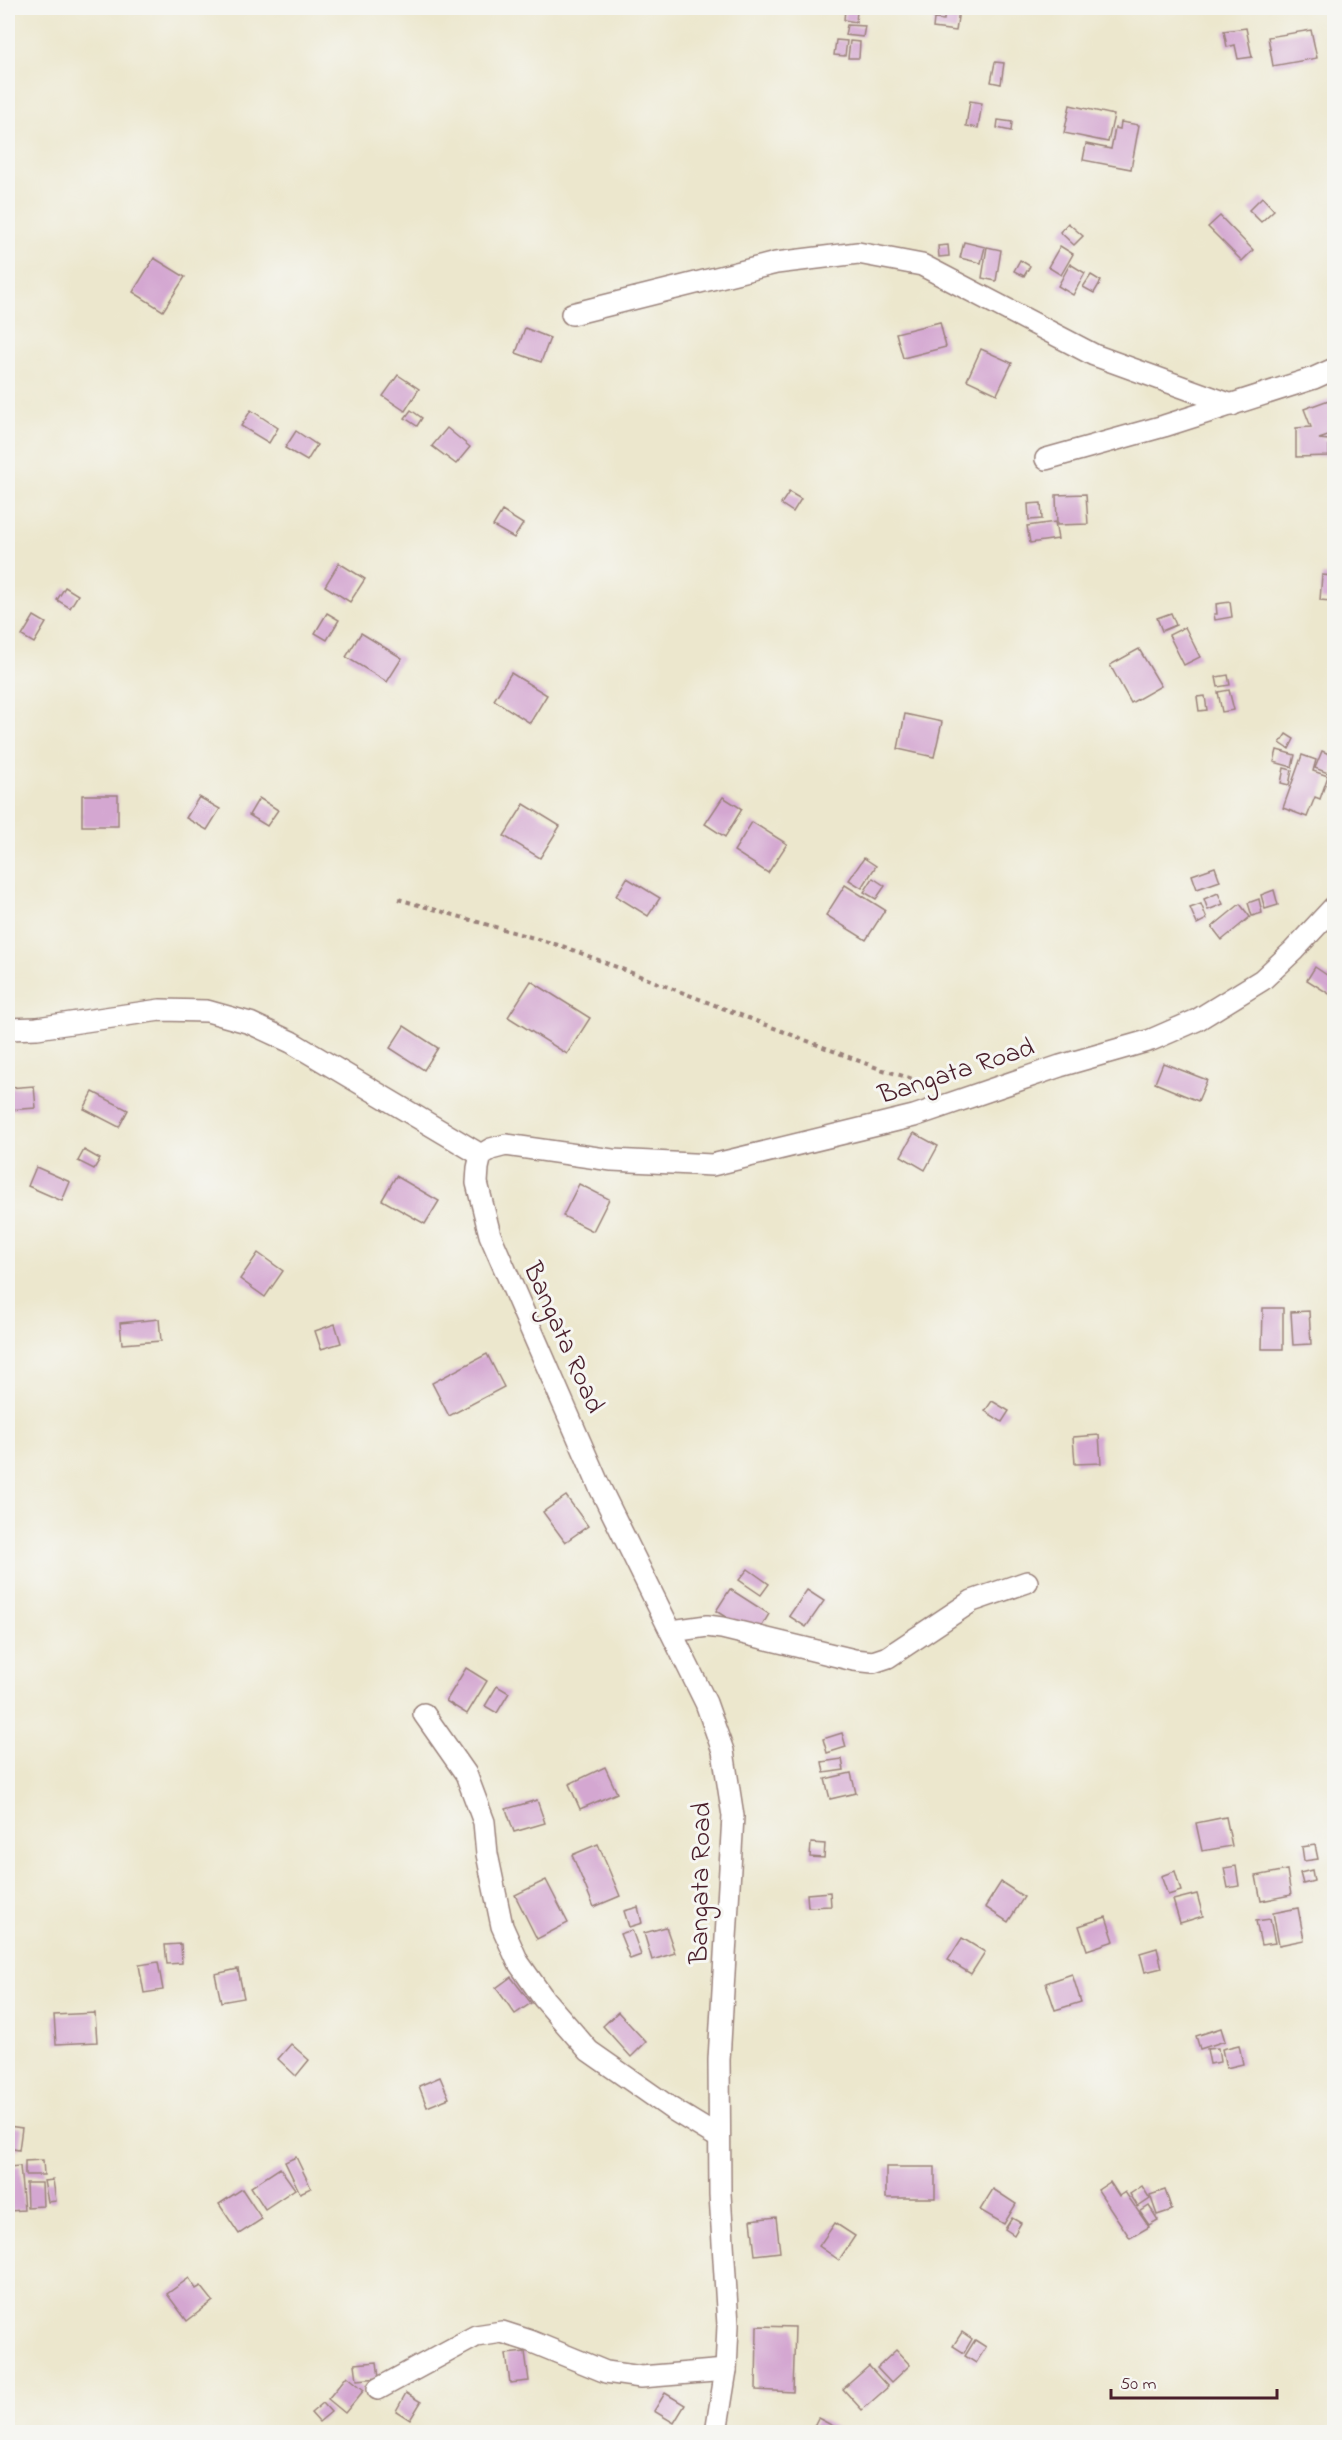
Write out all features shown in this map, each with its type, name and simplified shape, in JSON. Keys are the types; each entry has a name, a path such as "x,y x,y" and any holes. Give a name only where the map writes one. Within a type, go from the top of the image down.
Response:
{"street":[{"path":"572,314 776,263 858,253 922,265 1094,355 1232,405"},
{"path":"1046,459 1232,405 1335,369"},
{"name":"Bangata Road","path":"716,2433 726,2370 728,2325 718,2137 719,2060 734,1816 723,1751 706,1703 600,1488 490,1235 477,1184 482,1155 491,1149 506,1145 612,1160 712,1165 914,1116 1060,1066 1150,1040 1197,1020 1262,980 1335,907"},
{"path":"8,1029 37,1028 160,1010 207,1011 250,1023 291,1042 482,1155"},
{"path":"672,1631 707,1626 722,1628 854,1660 873,1662 888,1657 905,1647 972,1601 1027,1582"},
{"path":"424,1714 466,1774 484,1822 487,1854 502,1926 518,1962 544,1999 589,2051 672,2109 718,2137"},
{"path":"378,2389 476,2336 502,2332 530,2341 606,2373 641,2377 726,2370"}],"path":[{"path":"398,899 564,947 880,1069 974,1097"}],"building":[{"path":"924,8 939,9 938,17 923,15"},
{"path":"945,8 959,10 956,31 933,28 934,19 944,20"},
{"path":"845,9 857,11 856,22 844,20"},
{"path":"847,25 865,26 863,37 845,35"},
{"path":"1246,28 1252,57 1238,59 1235,45 1227,47 1224,31"},
{"path":"1311,30 1317,58 1273,66 1268,37"},
{"path":"836,40 847,41 845,56 834,55"},
{"path":"850,41 860,42 859,58 848,58"},
{"path":"995,62 1004,63 1001,84 991,82"},
{"path":"970,101 982,103 978,128 966,126"},
{"path":"1070,105 1114,115 1108,142 1064,133"},
{"path":"998,120 1012,122 1011,131 997,128"},
{"path":"1121,122 1139,125 1131,169 1083,160 1086,144 1111,149 1115,128 1120,129"},
{"path":"1262,197 1274,210 1261,222 1249,210"},
{"path":"1220,216 1253,250 1242,261 1208,227"},
{"path":"1068,223 1083,236 1074,245 1060,232"},
{"path":"964,242 985,247 981,263 960,258"},
{"path":"948,245 949,256 939,257 938,246"},
{"path":"1060,246 1073,254 1061,275 1048,267"},
{"path":"987,247 1001,250 996,281 982,278"},
{"path":"154,258 185,277 163,311 133,292"},
{"path":"1020,260 1030,266 1024,276 1014,271"},
{"path":"1070,264 1085,273 1073,295 1058,286"},
{"path":"1091,275 1101,281 1094,293 1083,287"},
{"path":"940,322 946,347 903,358 896,333"},
{"path":"525,328 550,338 541,362 516,353"},
{"path":"981,349 1012,363 997,394 967,380"},
{"path":"398,375 419,389 405,411 383,396"},
{"path":"1334,398 1334,434 1319,439 1329,440 1329,456 1296,457 1296,428 1311,427 1304,409"},
{"path":"251,410 278,428 269,443 241,426"},
{"path":"411,410 422,418 417,426 405,418"},
{"path":"447,428 470,447 456,464 432,446"},
{"path":"296,431 317,445 307,461 285,448"},
{"path":"789,492 801,499 793,512 781,504"},
{"path":"1086,494 1088,524 1057,525 1056,495"},
{"path":"1041,503 1042,519 1029,520 1028,504"},
{"path":"502,511 523,524 514,538 493,526"},
{"path":"1055,522 1058,539 1030,543 1027,526"},
{"path":"339,563 365,579 350,602 325,586"},
{"path":"1322,575 1333,576 1331,601 1320,600"},
{"path":"65,587 78,595 70,608 57,600"},
{"path":"1230,602 1232,617 1215,620 1216,604"},
{"path":"327,613 339,620 327,640 315,633"},
{"path":"1171,613 1176,625 1162,631 1157,618"},
{"path":"34,616 46,623 34,643 22,636"},
{"path":"1185,627 1200,657 1184,665 1169,635"},
{"path":"361,633 402,658 387,682 346,657"},
{"path":"1139,649 1161,686 1131,703 1110,665"},
{"path":"511,673 547,695 530,723 494,700"},
{"path":"1228,675 1230,685 1218,687 1216,677"},
{"path":"1229,690 1234,710 1222,712 1218,692"},
{"path":"1205,696 1207,710 1199,711 1197,697"},
{"path":"905,714 942,722 934,757 898,749"},
{"path":"1286,734 1294,739 1289,749 1280,743"},
{"path":"1277,750 1295,755 1292,767 1274,762"},
{"path":"1322,751 1334,756 1333,775 1315,768"},
{"path":"1302,755 1316,760 1313,771 1328,776 1320,799 1315,797 1307,817 1283,808"},
{"path":"1284,768 1292,770 1289,785 1281,783"},
{"path":"82,795 118,795 118,826 82,826"},
{"path":"199,797 220,809 207,830 186,818"},
{"path":"723,797 742,809 725,837 705,824"},
{"path":"259,798 278,810 267,826 249,815"},
{"path":"524,804 560,826 540,858 504,836"},
{"path":"752,822 787,844 768,873 734,851"},
{"path":"864,858 876,866 862,888 849,880"},
{"path":"1215,867 1220,881 1197,889 1192,875"},
{"path":"627,878 660,898 648,916 616,896"},
{"path":"873,878 885,886 876,899 864,892"},
{"path":"845,885 885,910 866,940 826,915"},
{"path":"1274,890 1278,905 1265,909 1261,895"},
{"path":"1218,893 1223,904 1208,910 1204,899"},
{"path":"1259,899 1262,913 1252,916 1248,903"},
{"path":"1201,904 1207,919 1197,924 1190,908"},
{"path":"1240,904 1250,917 1222,940 1212,927"},
{"path":"1315,967 1334,980 1334,997 1307,980"},
{"path":"531,981 590,1018 567,1054 508,1017"},
{"path":"404,1026 438,1048 424,1070 390,1048"},
{"path":"1163,1063 1207,1080 1198,1101 1155,1083"},
{"path":"34,1086 36,1108 8,1110 8,1088"},
{"path":"93,1092 128,1110 119,1127 84,1109"},
{"path":"914,1133 938,1146 925,1170 901,1156"},
{"path":"84,1150 100,1159 94,1169 78,1161"},
{"path":"36,1167 70,1182 62,1201 28,1186"},
{"path":"396,1176 439,1201 425,1224 382,1200"},
{"path":"579,1184 609,1199 593,1231 563,1216"},
{"path":"258,1253 283,1271 265,1297 240,1279"},
{"path":"1263,1308 1283,1308 1283,1349 1262,1349"},
{"path":"1309,1311 1311,1344 1293,1345 1291,1312"},
{"path":"159,1319 161,1341 122,1344 120,1323"},
{"path":"335,1324 341,1343 321,1349 315,1331"},
{"path":"487,1354 504,1387 449,1416 432,1383"},
{"path":"992,1401 1009,1411 1002,1422 985,1411"},
{"path":"1099,1435 1101,1463 1075,1464 1073,1437"},
{"path":"566,1496 588,1526 565,1542 543,1512"},
{"path":"748,1569 769,1584 761,1595 739,1580"},
{"path":"730,1589 769,1614 756,1636 716,1611"},
{"path":"807,1590 824,1601 806,1627 789,1616"},
{"path":"466,1668 487,1681 467,1714 446,1701"},
{"path":"497,1686 509,1693 497,1713 485,1706"},
{"path":"842,1733 846,1747 827,1753 823,1739"},
{"path":"842,1759 844,1770 824,1773 822,1762"},
{"path":"605,1767 617,1793 580,1809 569,1784"},
{"path":"851,1773 856,1793 830,1799 825,1779"},
{"path":"537,1800 545,1823 514,1832 506,1809"},
{"path":"1226,1817 1232,1846 1202,1851 1196,1823"},
{"path":"811,1843 825,1844 824,1858 810,1857"},
{"path":"598,1844 620,1896 594,1907 572,1855"},
{"path":"1315,1845 1318,1859 1304,1861 1302,1847"},
{"path":"1236,1866 1239,1886 1228,1888 1224,1868"},
{"path":"1287,1870 1291,1895 1261,1901 1256,1876"},
{"path":"1312,1870 1314,1881 1303,1884 1300,1873"},
{"path":"1175,1871 1181,1891 1168,1895 1161,1876"},
{"path":"546,1880 568,1923 537,1939 515,1895"},
{"path":"1001,1882 1024,1897 1008,1922 985,1907"},
{"path":"830,1892 831,1906 808,1907 807,1894"},
{"path":"1197,1894 1203,1916 1180,1923 1173,1900"},
{"path":"638,1907 642,1923 629,1927 624,1911"},
{"path":"1298,1908 1304,1940 1279,1945 1273,1913"},
{"path":"1106,1917 1114,1941 1087,1950 1079,1926"},
{"path":"1270,1919 1275,1943 1261,1945 1256,1921"},
{"path":"666,1927 675,1953 652,1960 644,1933"},
{"path":"632,1930 641,1955 630,1959 620,1934"},
{"path":"962,1938 985,1952 971,1974 948,1960"},
{"path":"181,1944 182,1963 167,1964 165,1945"},
{"path":"1157,1948 1162,1968 1145,1972 1140,1953"},
{"path":"158,1962 163,1990 144,1993 139,1965"},
{"path":"238,1969 244,1998 221,2002 215,1974"},
{"path":"1072,1974 1081,2002 1055,2010 1046,1983"},
{"path":"511,1977 531,2003 515,2014 496,1988"},
{"path":"618,2012 646,2042 631,2057 603,2026"},
{"path":"95,2013 97,2042 56,2044 54,2015"},
{"path":"1221,2028 1225,2041 1200,2049 1196,2036"},
{"path":"291,2044 309,2060 296,2076 278,2059"},
{"path":"1239,2045 1243,2064 1226,2068 1222,2049"},
{"path":"1218,2048 1220,2062 1210,2064 1207,2049"},
{"path":"440,2077 449,2098 427,2107 419,2086"},
{"path":"8,2126 22,2128 19,2150 8,2148"},
{"path":"296,2157 311,2188 300,2193 285,2162"},
{"path":"43,2160 44,2175 25,2175 25,2161"},
{"path":"20,2166 24,2210 8,2211 8,2167"},
{"path":"886,2167 935,2167 935,2198 886,2198"},
{"path":"280,2168 295,2189 265,2209 251,2187"},
{"path":"53,2180 56,2201 48,2202 44,2181"},
{"path":"1110,2182 1119,2196 1125,2192 1149,2227 1130,2238 1098,2190"},
{"path":"26,2183 42,2183 43,2206 27,2207"},
{"path":"1142,2186 1150,2199 1138,2207 1130,2194"},
{"path":"242,2189 262,2219 239,2234 219,2204"},
{"path":"993,2189 1016,2204 1004,2224 980,2210"},
{"path":"1165,2190 1172,2210 1157,2215 1150,2195"},
{"path":"1149,2206 1158,2220 1149,2225 1140,2212"},
{"path":"776,2217 780,2252 755,2255 751,2220"},
{"path":"1012,2218 1021,2223 1014,2235 1005,2229"},
{"path":"835,2223 855,2236 839,2260 819,2246"},
{"path":"189,2278 196,2289 201,2286 213,2301 187,2321 167,2294"},
{"path":"757,2326 795,2327 793,2392 756,2390"},
{"path":"962,2332 972,2339 964,2353 953,2346"},
{"path":"975,2340 986,2347 976,2363 965,2356"},
{"path":"896,2350 910,2365 891,2383 877,2368"},
{"path":"525,2352 529,2381 510,2383 506,2354"},
{"path":"377,2362 379,2378 357,2380 355,2364"},
{"path":"869,2366 888,2387 862,2410 843,2389"},
{"path":"347,2376 364,2390 345,2413 328,2399"},
{"path":"406,2393 421,2402 410,2420 396,2411"},
{"path":"665,2393 685,2405 674,2423 654,2411"},
{"path":"323,2403 331,2412 319,2422 311,2413"},
{"path":"818,2418 839,2429 837,2432 811,2432"}]}
